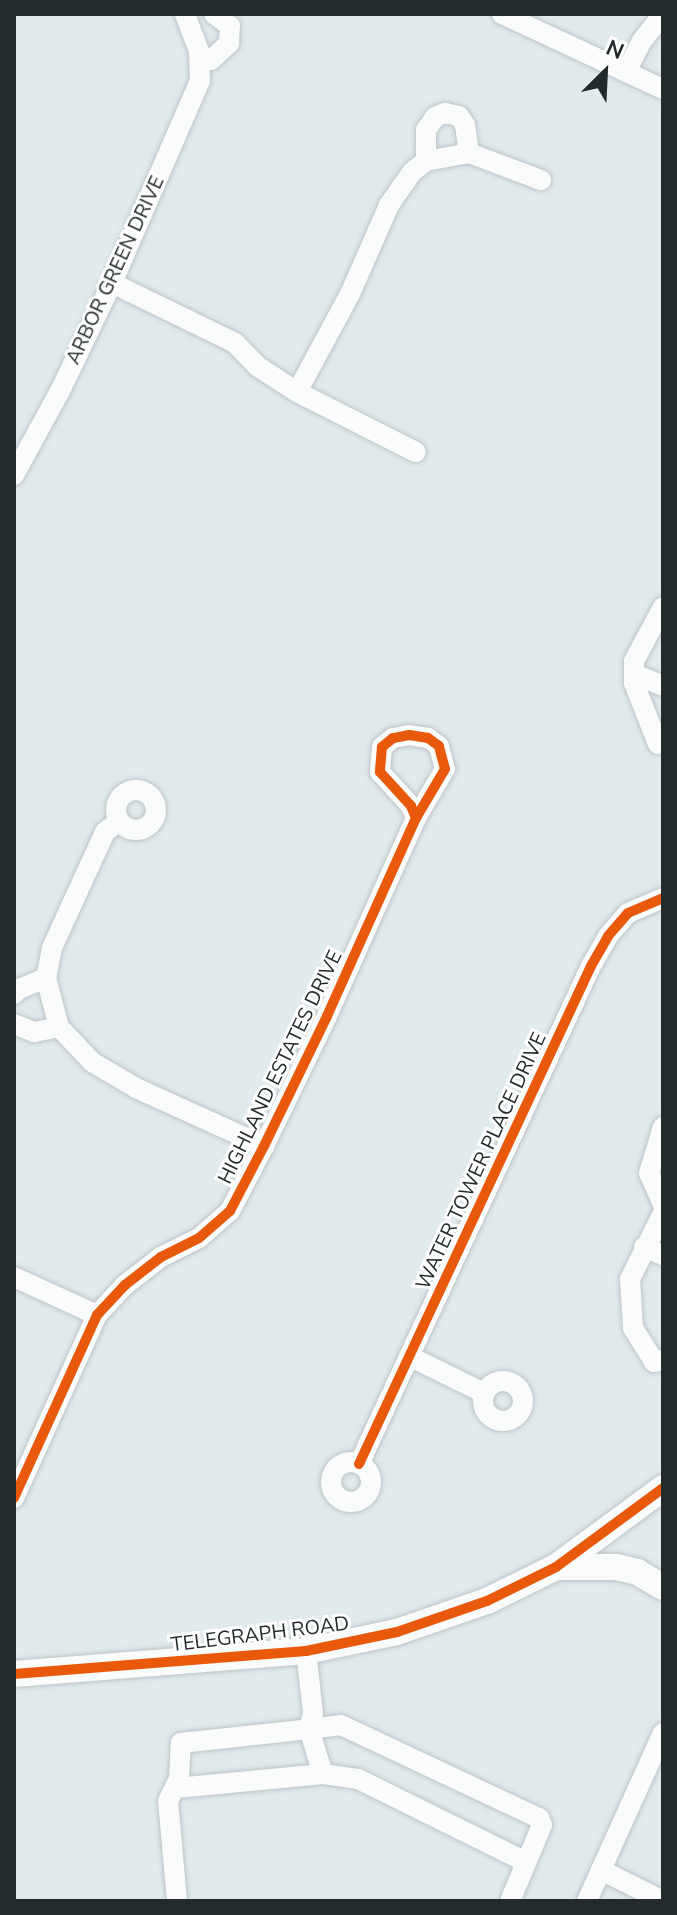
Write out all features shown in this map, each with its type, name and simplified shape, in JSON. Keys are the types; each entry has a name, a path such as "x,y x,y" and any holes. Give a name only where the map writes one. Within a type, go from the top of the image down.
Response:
{"main road":[{"name":"TELEGRAPH ROAD","path":"14,1674 306,1651 352,1643 444,1617 487,1601 556,1567 663,1488"},
{"path":"556,1567 616,1567 637,1572 663,1587"}],"street":[{"name":"ARBOR GREEN DRIVE","path":"14,475 60,391 112,283 200,81 200,60 185,14"},
{"path":"200,60 211,60 229,43 230,26 214,14"},
{"path":"502,14 663,89"},
{"path":"626,72 642,41 663,14"},
{"path":"426,161 426,130 435,117 445,113 459,116 465,125 469,153"},
{"path":"297,392 350,294 389,205 412,172 426,161 469,153 541,180"},
{"path":"112,283 235,343 257,366 297,392 416,452"},
{"path":"661,749 634,683 634,661 656,634 663,607"},
{"path":"634,674 663,686"},
{"name":"HIGHLAND ESTATES DRIVE","path":"14,1498 97,1315 125,1285 161,1257 199,1238 230,1211 327,1016 416,818"},
{"path":"119,821 105,832 60,926 46,978 59,1027 92,1062 114,1075 264,1146"},
{"name":"WATER TOWER PLACE DRIVE","path":"359,1464 591,966 608,936 628,913 663,898"},
{"path":"14,994 46,978"},
{"path":"14,1024 34,1032 59,1027"},
{"path":"663,1127 649,1173 663,1204"},
{"path":"663,1213 654,1251 630,1279 633,1328 654,1362 663,1360"},
{"path":"14,1277 97,1315"},
{"path":"411,1357 484,1393"},
{"path":"306,1651 313,1713 309,1729 323,1774"},
{"path":"177,1901 168,1801 176,1788 181,1743 341,1725 539,1818 542,1825 510,1901"},
{"path":"587,1901 663,1733"},
{"path":"176,1788 323,1774 358,1779 526,1862"},
{"path":"601,1870 663,1901"}],"cycle path":[{"path":"14,1498 97,1315 125,1285 161,1257 199,1238 230,1211 264,1146 327,1016 416,818 445,769 439,746 428,738 409,735 393,738 382,747 380,772 411,806 416,818"},
{"path":"359,1464 591,966 608,936 628,913 663,898"},
{"path":"14,1674 306,1651 397,1632 487,1601 556,1567 663,1488"}]}
